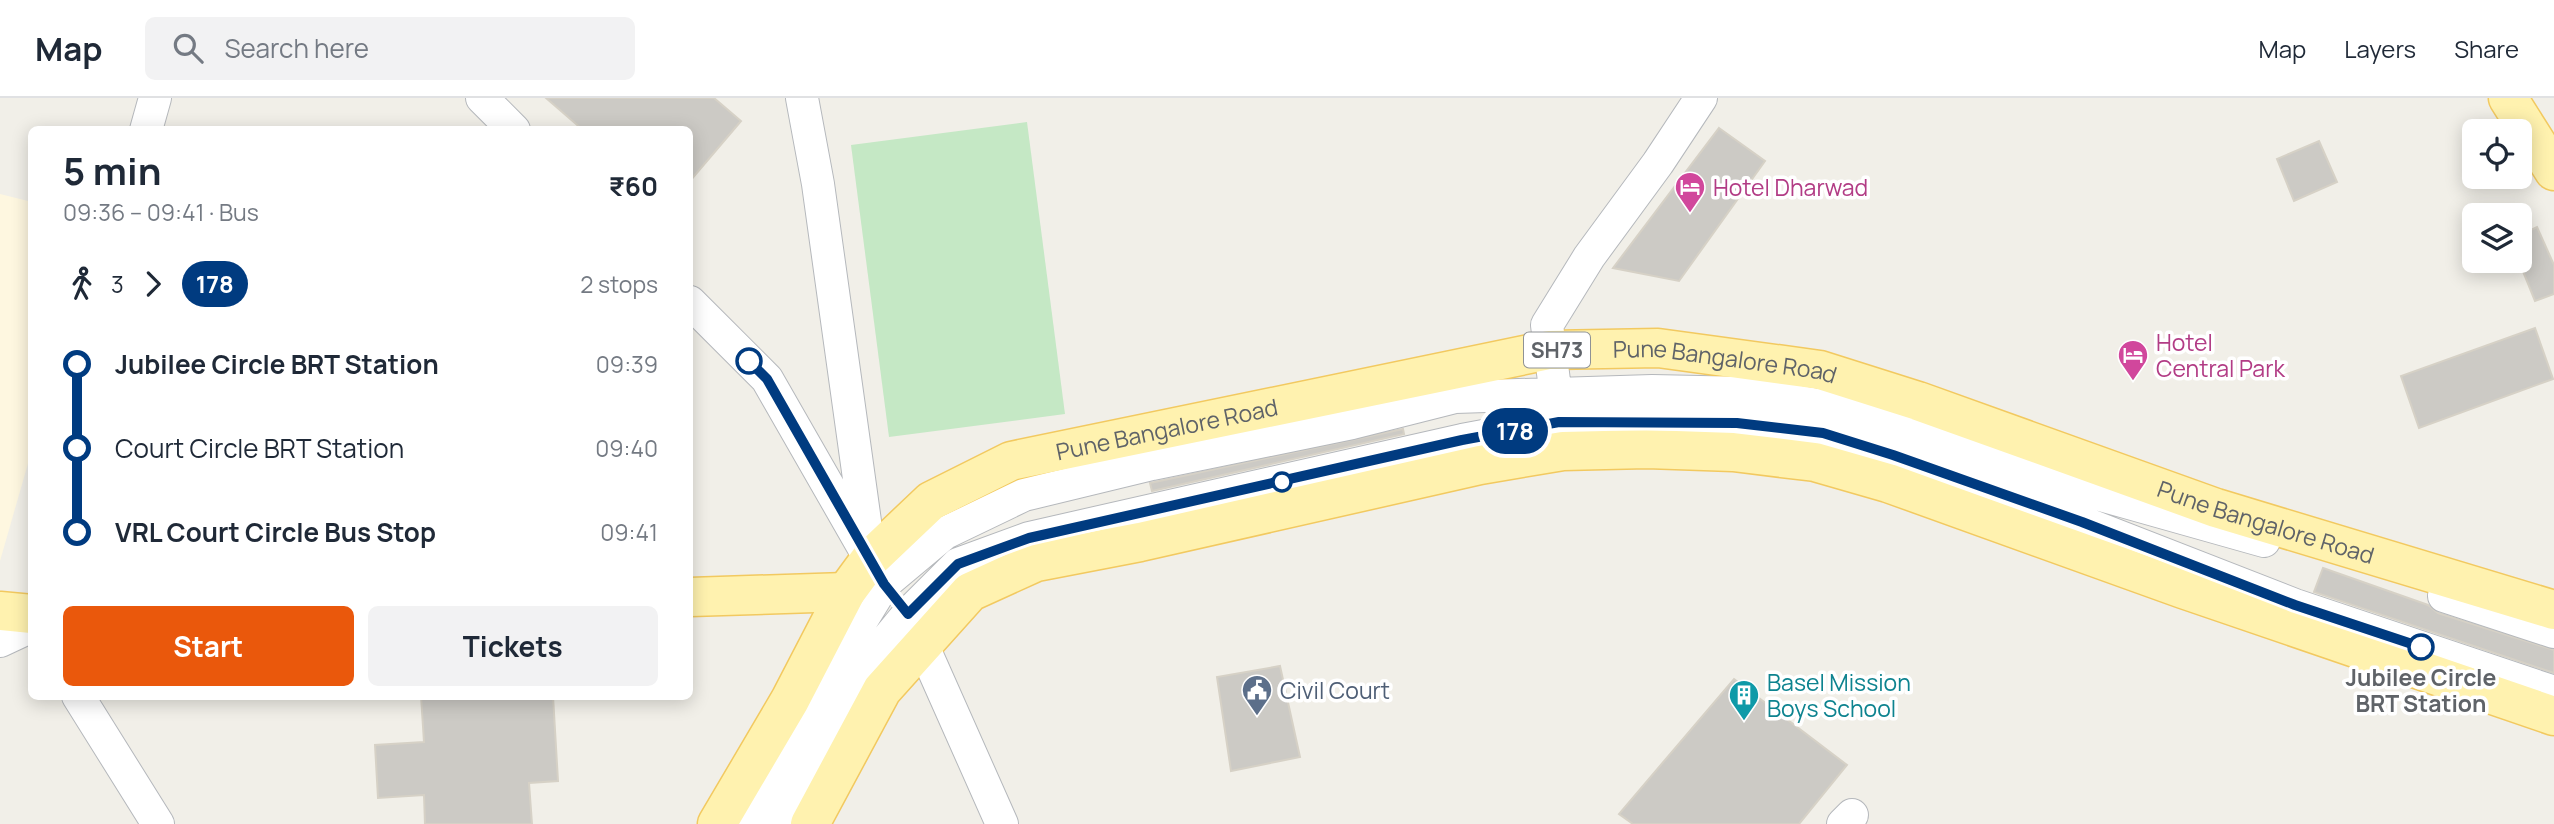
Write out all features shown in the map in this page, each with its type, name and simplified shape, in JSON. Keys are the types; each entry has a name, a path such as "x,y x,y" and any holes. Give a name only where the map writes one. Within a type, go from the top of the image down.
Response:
{"main road":[{"path":"2508,98 2554,171"},
{"name":"Pune Bangalore Road","path":"717,824 790,700 846,592 877,571 931,501 1011,461 1549,350 1658,348 1820,370 1919,401 2216,508 2554,611"},
{"path":"810,824 915,629 970,592 1036,562 1140,542 1480,465 1559,422 1647,449 1733,452 1815,462 1888,483 2196,593 2554,716"},
{"path":"693,597 846,592"},
{"path":"0,611 28,614"}],"street":[{"path":"147,126 155,98"},
{"path":"482,98 510,126"},
{"path":"745,824 836,662 877,571 818,184 802,98"},
{"path":"1559,422 1547,325 1590,257 1701,98"},
{"path":"693,305 767,379 877,571 915,629 1002,824"},
{"path":"1559,422 1748,393 1824,406 2090,492 2320,555 2554,632"},
{"path":"877,571 945,533 1024,495 1152,464 1352,423 1455,397 1559,422 1737,423 1823,433 2070,518 2295,605 2554,692"},
{"path":"0,641 28,628"},
{"path":"775,824 866,665 915,629"},
{"path":"80,700 158,824"}],"shaded area":[{"path":"0,194 28,201 28,463 0,561"}],"green space":[{"path":"1027,122 1065,414 889,437 851,145"}],"building":[{"path":"546,98 714,98 741,121 693,177 693,126 578,126"},
{"name":"Hotel Dharwad","path":"1719,128 1765,161 1679,281 1613,268"},
{"path":"2319,141 2337,182 2294,201 2277,159"},
{"path":"2537,227 2554,265 2554,294 2535,301 2524,273 2532,273 2532,229"},
{"path":"2535,328 2553,379 2419,428 2401,376"},
{"path":"1403,429 1404,434 1152,491 1150,483"},
{"name":"Jubilee Circle BRT Station","path":"2323,568 2428,605 2438,613 2554,650 2554,673 2314,592"},
{"name":"Civil Court","path":"1280,666 1300,757 1231,771 1217,677"},
{"name":"Basel Mission Boys School","path":"1734,679 1847,765 1799,824 1633,824 1619,814"},
{"path":"421,700 553,700 558,781 529,783 532,824 425,824 424,795 378,798 375,745 424,742"}],"bus line":[{"name":"178","path":"749,361 767,379 884,584 908,614 958,564 1029,538 1462,440 1559,422 1737,423 1823,433 1893,455 2082,522 2295,605 2421,647"}],"place":[{"name":"Hotel Dharwad","path":"1690,214"},
{"name":"Hotel Central Park","path":"2133,382"},
{"name":"Jubilee Circle BRT Station","path":"2421,647"},
{"name":"Civil Court","path":"1257,717"},
{"name":"Basel Mission Boys School","path":"1744,722"}]}
